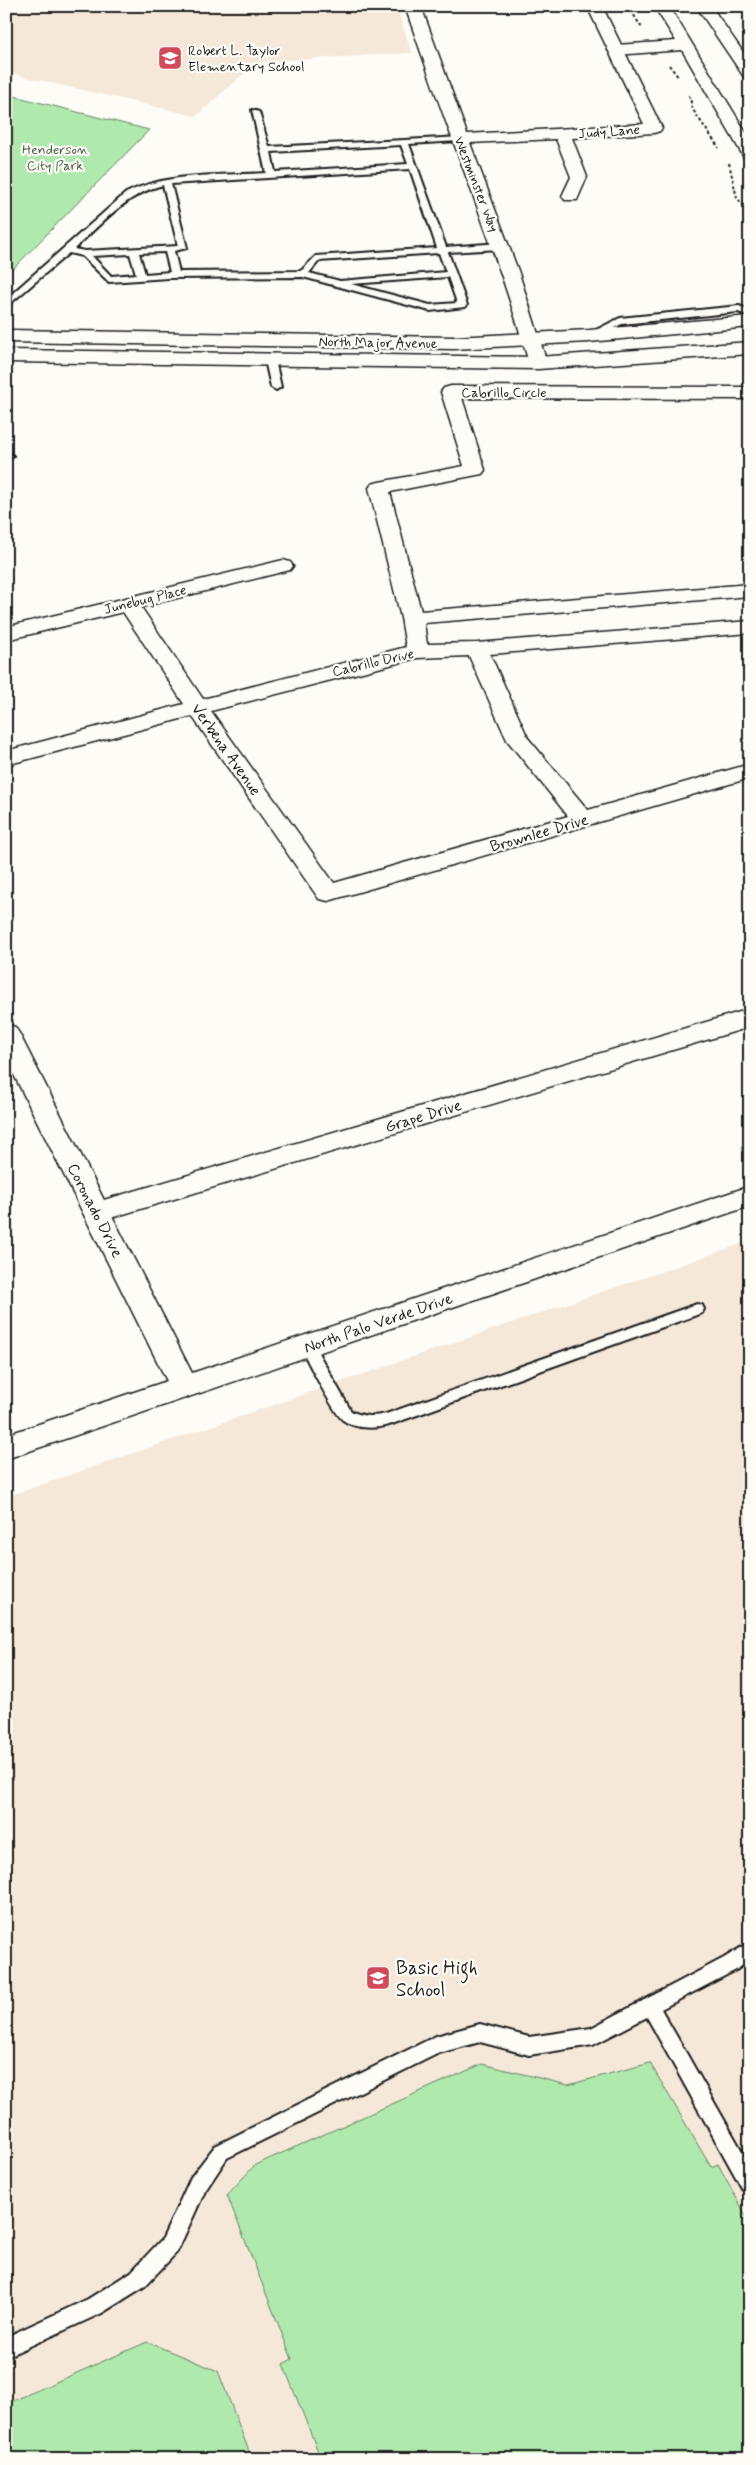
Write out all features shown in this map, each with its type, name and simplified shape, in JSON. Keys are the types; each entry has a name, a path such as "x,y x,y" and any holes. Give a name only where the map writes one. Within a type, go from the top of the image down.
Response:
{"street":[{"name":"Westminster Way","path":"413,6 459,139 500,246 538,363"},
{"name":"Judy Lane","path":"459,139 654,128 594,6"},
{"path":"661,6 750,154"},
{"path":"702,6 750,74"},
{"path":"616,50 686,45"},
{"path":"734,127 750,138"},
{"path":"562,134 578,177 571,196"},
{"name":"North Major Avenue","path":"6,336 454,343 589,336 750,321"},
{"path":"643,354 750,339"},
{"name":"North Major Avenue","path":"6,356 538,363 643,354 750,348"},
{"name":"Cabrillo Circle","path":"417,652 412,618 379,488 475,470 450,392 750,393"},
{"name":"Junebug Place","path":"6,634 284,566"},
{"path":"412,618 750,590"},
{"name":"Verbena Avenue","path":"128,603 197,707 328,894"},
{"name":"Cabrillo Drive","path":"6,758 376,660 417,652 477,650 750,627"},
{"path":"477,650 518,740 584,819"},
{"name":"Brownlee Drive","path":"328,894 750,771"},
{"name":"Grape Drive","path":"97,1212 750,1018"},
{"name":"Coronado Drive","path":"6,1033 185,1387"},
{"name":"North Palo Verde Drive","path":"6,1447 750,1196"}],"lane":[{"path":"255,112 271,175"},
{"path":"266,150 459,139"},
{"path":"85,254 109,279 175,275 303,274 430,308 462,305 404,142"},
{"path":"6,304 129,195 145,186 166,182 413,166"},
{"path":"68,250 85,254 183,248 166,182"},
{"path":"303,274 316,259 500,246"},
{"path":"169,249 175,275"},
{"path":"134,251 141,277"},
{"path":"333,283 451,274"},
{"path":"589,336 620,321 739,309 750,313"},
{"path":"270,360 276,387"},
{"path":"307,1346 346,1415 356,1422 371,1423 387,1420 697,1309"},
{"path":"6,2347 95,2306 138,2279 170,2246 198,2184 221,2152 436,2045 480,2033 529,2046 593,2036 730,1964 750,1950"},
{"path":"650,2006 750,2184"}],"path":[{"path":"628,6 644,30"},
{"path":"668,63 681,79"},
{"path":"688,86 693,110 720,150"},
{"path":"728,161 737,198 750,212"}],"shaded area":[{"name":"Robert L. Taylor Elementary School","path":"6,6 396,6 412,53 257,62 196,116 6,71"},
{"name":"Basic High School","path":"750,1241 750,2459 6,2459 6,1497"}],"green space":[{"name":"Henderson City Park","path":"6,94 149,130 6,276"},
{"path":"650,2063 711,2167 718,2164 750,2223 750,2459 321,2459 283,2364 292,2359 227,2195 255,2165 482,2064 568,2085"},
{"path":"147,2342 218,2371 252,2459 6,2459 6,2404"}],"place":[{"name":"Robert L. Taylor Elementary School","path":"170,58"},
{"name":"Basic High School","path":"378,1978"}]}
